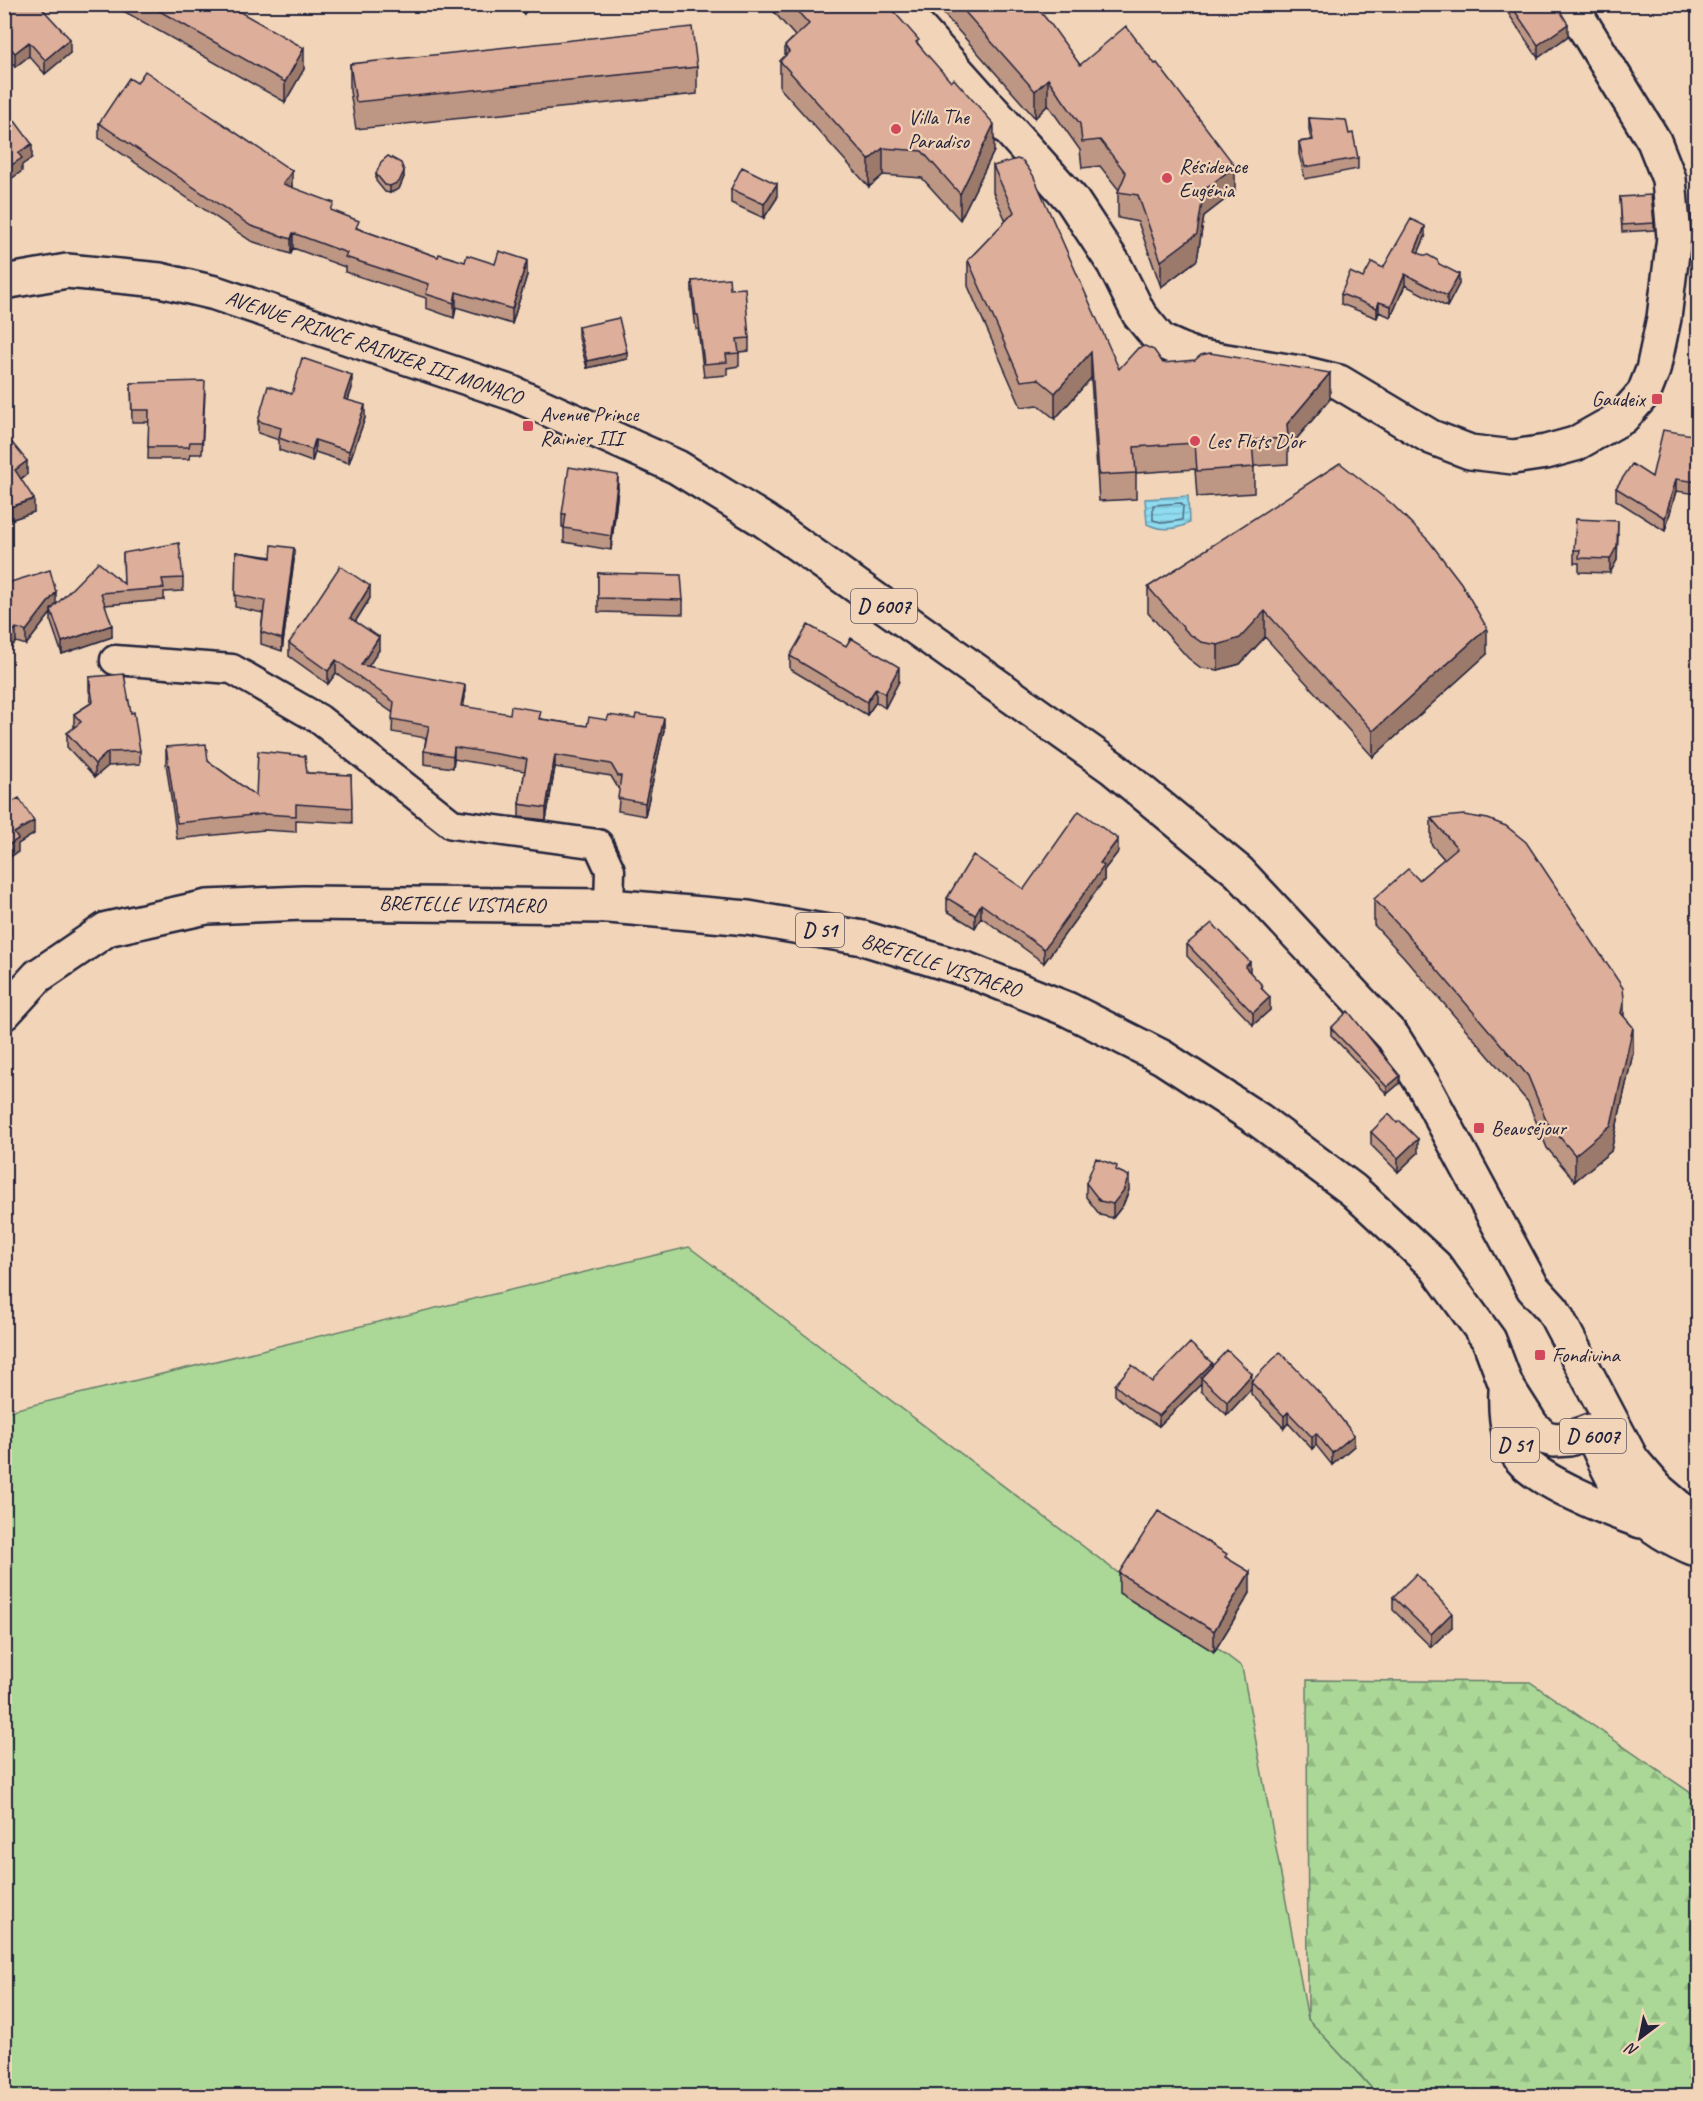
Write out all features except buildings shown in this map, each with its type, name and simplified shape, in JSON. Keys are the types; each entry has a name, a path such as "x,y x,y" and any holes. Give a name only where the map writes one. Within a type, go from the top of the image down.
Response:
{"main road":[{"path":"897,4 1072,200 1114,264 1139,314 1161,341 1195,356 1306,374 1339,382 1431,437 1470,452 1513,457 1575,444 1623,417 1644,393 1653,370 1664,318 1674,237 1669,179 1654,141 1570,4"},
{"name":"AVENUE PRINCE RAINIER III MONACO","path":"4,282 67,271 160,280 215,293 512,393 677,467 765,521 1113,768 1239,872 1393,1036 1424,1086 1533,1288 1539,1319 1607,1446 1624,1497 1646,1522 1698,1550"},
{"name":"BRETELLE VISTAERO","path":"4,1013 38,976 107,929 207,907 303,903 609,906 748,918 863,938 968,970 1067,1009 1162,1057 1259,1120 1353,1190 1435,1266 1490,1340 1506,1385 1532,1426 1543,1437 1607,1446"},
{"name":"BRETELLE VISTAERO","path":"1506,1385 1505,1415 1521,1458 1540,1474 1559,1485 1624,1515 1646,1522"},
{"path":"1607,1446 1644,1495 1670,1518 1698,1535"},
{"name":"AVENUE PRINCE RAINIER III MONACO","path":"1607,1446 1632,1460 1657,1489 1691,1518 1698,1521"},
{"name":"D 51","path":"1559,1485 1607,1446"}],"street":[{"path":"116,660 232,669 319,719 452,824 598,844 610,870 609,906"}],"green space":[{"path":"689,1247 1242,1667 1308,2019 1379,2096 5,2096 4,1412"},
{"path":"1307,1680 1530,1682 1698,1798 1698,2096 1379,2096 1308,2019"}],"water":[{"path":"1188,496 1189,523 1168,529 1147,524 1145,499"}],"place":[{"name":"Villa The Paradiso","path":"896,129"},
{"name":"Résidence Eugénia","path":"1167,178"},
{"name":"Gaudeix","path":"1657,399"},
{"name":"Avenue Prince Rainier III","path":"528,426"},
{"name":"Les Flots D'or","path":"1195,441"},
{"name":"Beauséjour","path":"1479,1128"},
{"name":"Fondivina","path":"1540,1355"}]}
